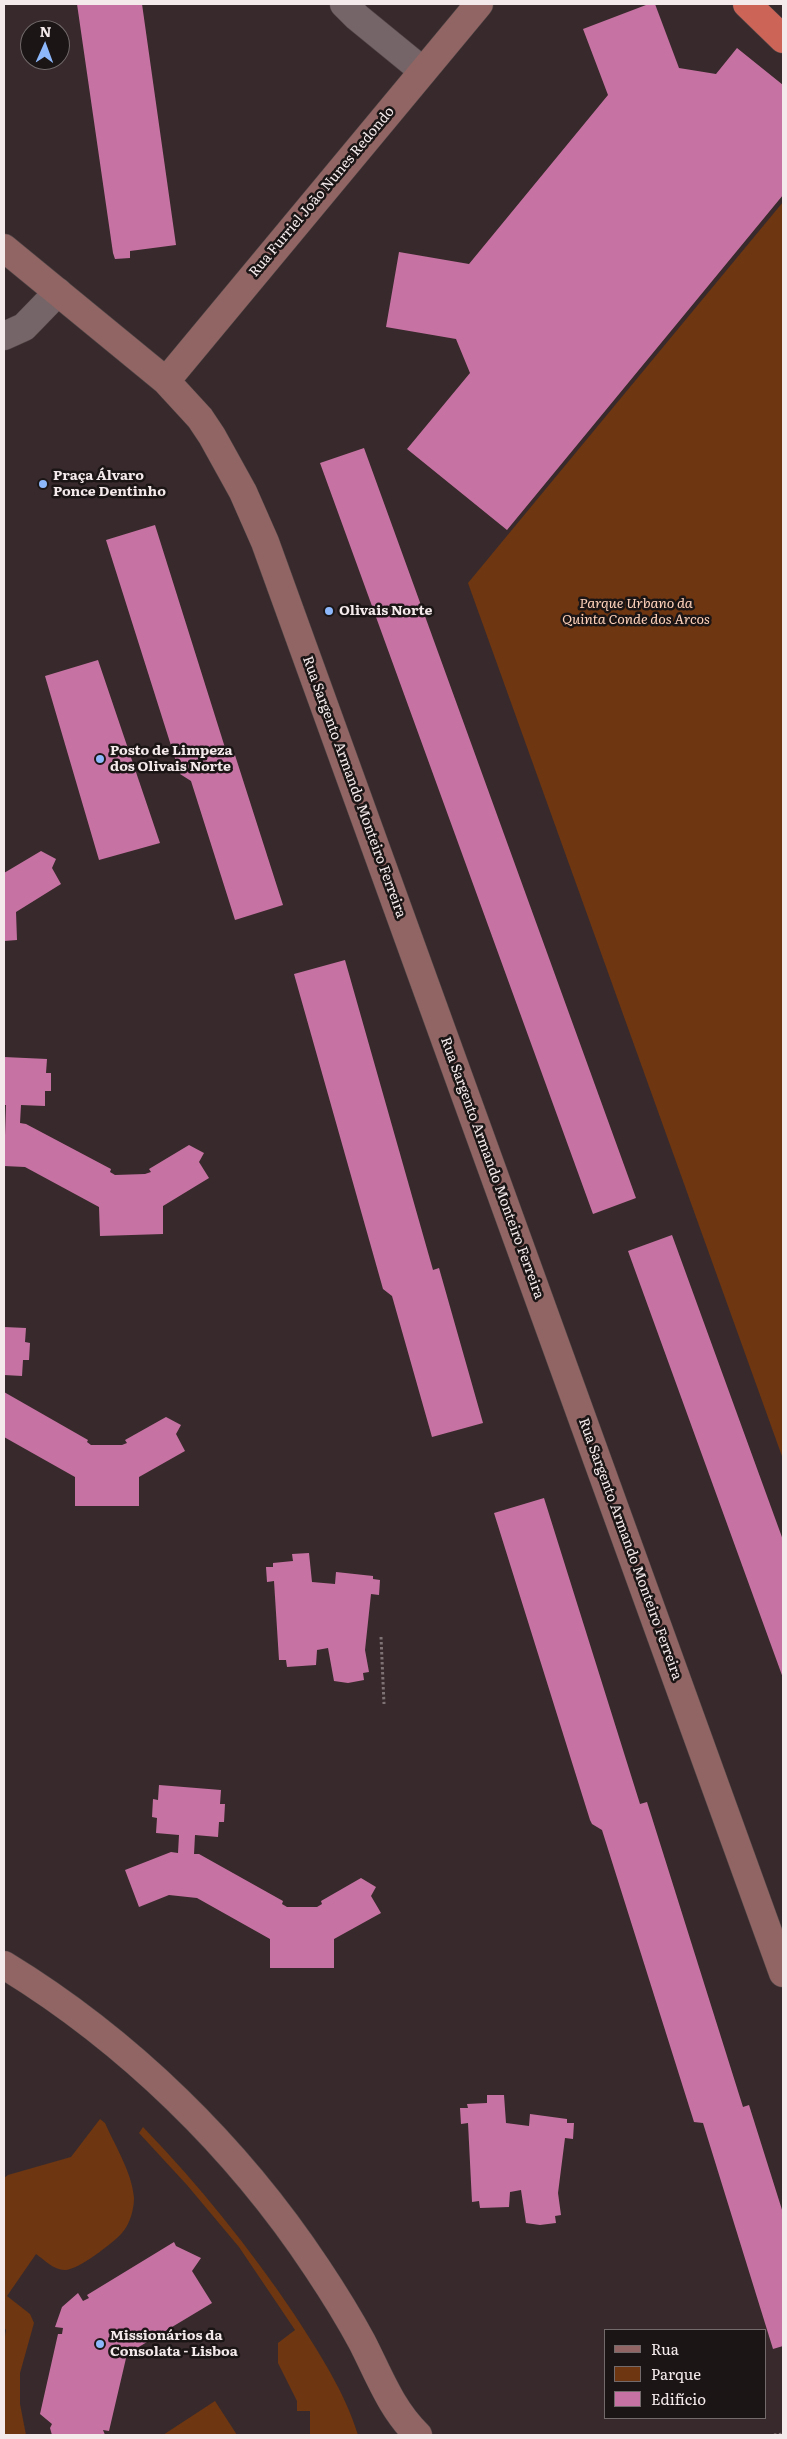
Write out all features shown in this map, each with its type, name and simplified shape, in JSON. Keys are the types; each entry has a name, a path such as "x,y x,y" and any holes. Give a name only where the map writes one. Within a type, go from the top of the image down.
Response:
{"highway":[{"path":"747,4 783,39"}],"street":[{"path":"344,4 357,17 423,71"},
{"name":"Rua Furriel João Nunes Redondo","path":"166,381 479,4"},
{"name":"Rua Sargento Armando Monteiro Ferreira","path":"4,248 166,381 200,418 212,436 242,492 265,542 783,1973"},
{"path":"4,336 24,327 58,292"},
{"path":"4,1965 78,2016 135,2062 183,2106 231,2156 275,2210 316,2266 361,2340 388,2396 404,2421 418,2435"}],"path":[{"path":"381,1637 384,1704"},
{"path":"774,2435 783,2434"}],"green space":[{"name":"Parque Urbano da Quinta Conde dos Arcos","path":"783,202 783,1459 468,583"},
{"path":"100,2119 105,2123 133,2188 134,2198 131,2216 125,2229 118,2237 95,2255 71,2269 61,2270 36,2254 7,2296 30,2314 34,2323 20,2373 20,2404 26,2435 4,2435 4,2343 6,2330 4,2327 4,2178 8,2175 71,2157"},
{"path":"143,2127 204,2194 277,2289 330,2372 346,2403 358,2435 310,2435 310,2411 297,2411 297,2401 278,2363 278,2343 295,2330 239,2247 187,2185 139,2133"},
{"path":"215,2401 237,2435 163,2435"}],"building":[{"path":"77,4 142,4 176,245 130,251 130,258 115,259"},
{"path":"655,4 679,68 716,74 737,48 783,85 783,195 507,530 407,449 470,373 456,339 386,327 399,252 469,264 608,95 583,29 646,5"},
{"path":"364,448 636,1198 593,1214 320,463"},
{"path":"155,525 227,754 234,752 283,905 235,920 191,781 180,774 106,540"},
{"name":"Posto de Limpeza dos Olivais Norte","path":"98,660 160,843 99,860 45,676"},
{"path":"41,851 56,859 52,868 61,884 16,912 17,940 4,941 4,873"},
{"path":"345,960 433,1270 439,1268 483,1423 432,1437 392,1296 383,1289 294,974"},
{"path":"4,1057 47,1059 46,1073 51,1073 51,1091 45,1091 45,1106 21,1105 20,1123 26,1124 111,1169 110,1172 115,1175 151,1172 149,1169 189,1145 204,1153 199,1162 209,1178 163,1206 163,1234 100,1236 99,1207 25,1167 4,1166 6,1105 4,1105"},
{"path":"672,1235 783,1540 783,1678 628,1251"},
{"path":"4,1327 26,1328 25,1342 30,1343 29,1360 23,1360 22,1376 4,1375"},
{"path":"4,1392 88,1440 87,1442 91,1445 122,1445 127,1443 125,1440 166,1417 181,1425 176,1434 185,1451 139,1477 139,1506 75,1506 75,1477 4,1437"},
{"path":"544,1498 640,1804 647,1802 743,2107 749,2105 783,2213 783,2346 773,2349 703,2123 694,2122 602,1830 592,1824 590,1820 494,1513"},
{"path":"309,1553 312,1582 335,1584 336,1572 373,1576 373,1579 380,1580 379,1595 371,1594 365,1650 369,1672 363,1673 364,1680 348,1683 334,1681 328,1648 317,1650 316,1665 287,1667 286,1660 279,1660 274,1581 267,1582 266,1567 273,1567 273,1563 293,1561 292,1554"},
{"path":"159,1785 221,1790 220,1804 225,1804 224,1822 219,1822 218,1837 195,1835 194,1854 199,1854 283,1901 282,1904 287,1907 317,1907 322,1904 321,1901 361,1878 376,1887 371,1896 381,1913 334,1939 334,1968 270,1968 270,1939 197,1898 169,1895 139,1907 125,1870 171,1852 178,1853 179,1835 156,1833 157,1818 152,1817 153,1799 158,1800"},
{"path":"487,2095 504,2095 506,2123 529,2126 530,2114 567,2119 567,2123 574,2123 573,2139 565,2138 558,2193 561,2215 555,2216 556,2223 540,2225 526,2223 521,2190 510,2192 509,2207 480,2208 479,2201 472,2202 468,2123 461,2124 460,2108 468,2108 467,2104 487,2103"},
{"name":"Missionários da Consolata - Lisboa","path":"174,2242 176,2246 201,2258 192,2271 212,2303 127,2354 109,2431 103,2430 105,2435 52,2435 50,2428 52,2424 40,2414 58,2334 62,2334 63,2328 55,2327 62,2307 78,2293 83,2301 89,2298 87,2295"}],"place":[{"name":"Praça Álvaro Ponce Dentinho","path":"43,484"},
{"name":"Olivais Norte","path":"329,611"},
{"name":"Posto de Limpeza dos Olivais Norte","path":"100,759"},
{"name":"Missionários da Consolata - Lisboa","path":"100,2344"}]}
